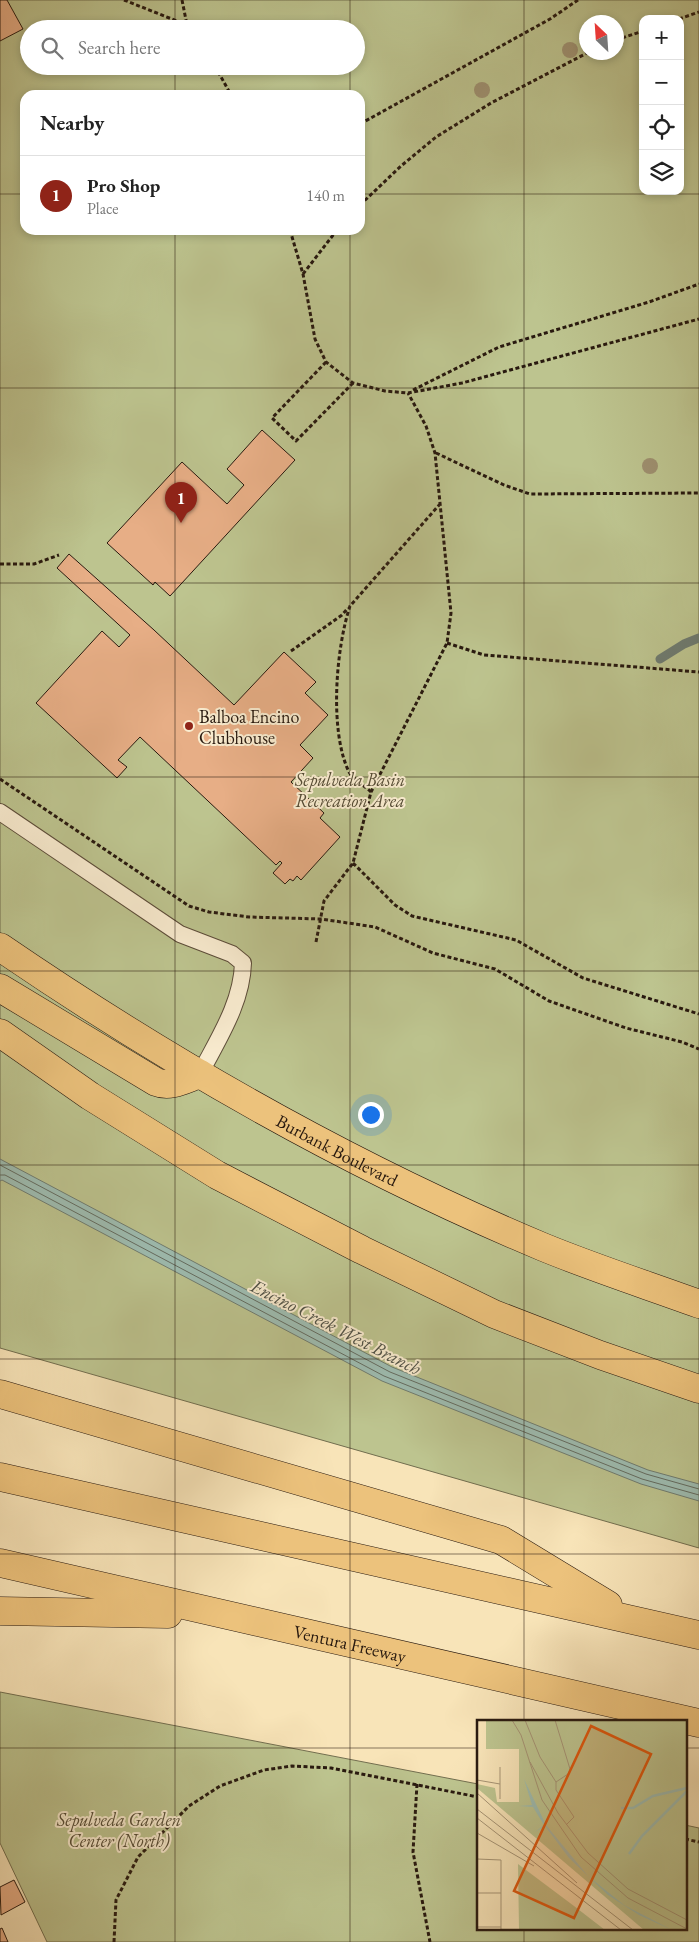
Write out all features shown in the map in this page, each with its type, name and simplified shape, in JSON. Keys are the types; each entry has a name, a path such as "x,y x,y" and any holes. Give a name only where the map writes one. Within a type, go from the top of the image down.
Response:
{"main road":[{"name":"Burbank Boulevard","path":"0,947 72,996 200,1074 305,1134 414,1189 544,1247 699,1304"},
{"path":"0,988 156,1082 170,1085 200,1074"},
{"path":"0,1033 90,1096 217,1175 362,1250 494,1314 600,1355 699,1388"},
{"path":"0,1394 501,1540 628,1618"},
{"path":"0,1477 699,1634"},
{"name":"Ventura Freeway","path":"0,1563 686,1720"},
{"path":"0,1611 223,1614"},
{"name":"Ventura Freeway","path":"686,1720 699,1723"}],"lane":[{"path":"0,812 180,934 232,954 243,962 242,979 231,1014 200,1074"}],"path":[{"path":"124,0 174,20"},
{"path":"182,0 186,20"},
{"path":"365,121 550,19 578,0"},
{"path":"684,17 699,12"},
{"path":"624,37 639,32"},
{"path":"365,200 401,166 436,138 491,104 579,57"},
{"path":"220,75 228,90"},
{"path":"291,235 303,274 315,339 326,362 353,383 384,391 408,393 462,383 699,319"},
{"path":"303,274 334,235"},
{"path":"408,393 498,347 649,302 699,284"},
{"path":"326,362 272,418 296,441 353,383"},
{"path":"316,942 324,901 353,864 371,792 447,643 451,613 435,452 426,426 408,393"},
{"path":"435,452 504,485 530,494 699,493"},
{"path":"291,651 342,615 440,504"},
{"path":"0,564 34,564 59,555"},
{"path":"350,606 345,620 338,658 337,696 340,740 350,773 371,792"},
{"path":"447,643 484,655 699,672"},
{"path":"0,780 189,906 209,912 249,917 321,919 375,927 434,953 495,969 549,1001 626,1028 682,1042 699,1049"},
{"path":"353,864 396,905 412,916 516,940 583,978 699,1014"},
{"path":"114,1942 116,1900 138,1857 189,1806 220,1786 264,1770 292,1766 331,1768 477,1797"},
{"path":"417,1784 413,1852 430,1942"},
{"path":"686,1839 699,1842"}],"green space":[{"name":"Sepulveda Basin Recreation Area","path":"0,0 699,0 699,1548 0,1348"},
{"name":"Sepulveda Garden Center (North)","path":"0,1692 477,1784 477,1930 686,1930 686,1825 699,1828 699,1942 47,1942 0,1843"}],"water":[{"path":"0,1159 392,1367 648,1470 699,1484 699,1501 641,1484 382,1381 2,1180 0,1181"}],"building":[{"path":"0,0 7,0 20,24 20,31 0,41"},
{"path":"262,430 295,460 170,596 155,582 153,585 107,543 182,462 227,504 244,485 227,469"},
{"name":"Balboa Encino Clubhouse","path":"69,554 234,705 284,652 316,682 305,693 328,715 300,745 313,758 291,782 324,813 320,818 340,837 301,880 297,876 293,881 290,879 285,884 273,873 282,863 280,861 276,865 140,737 118,760 127,767 117,778 36,703 102,631 119,647 130,635 57,568"},
{"path":"14,1880 25,1902 1,1915 0,1887"},
{"path":"2,1928 8,1942 0,1942 0,1929"}],"waterway":[{"path":"660,659 684,644 699,638"}],"place":[{"name":"Pro Shop","path":"181,523"},
{"name":"Balboa Encino Clubhouse","path":"189,726"}],"water label":[{"name":"Encino Creek West Branch","path":"336,1327"}]}
